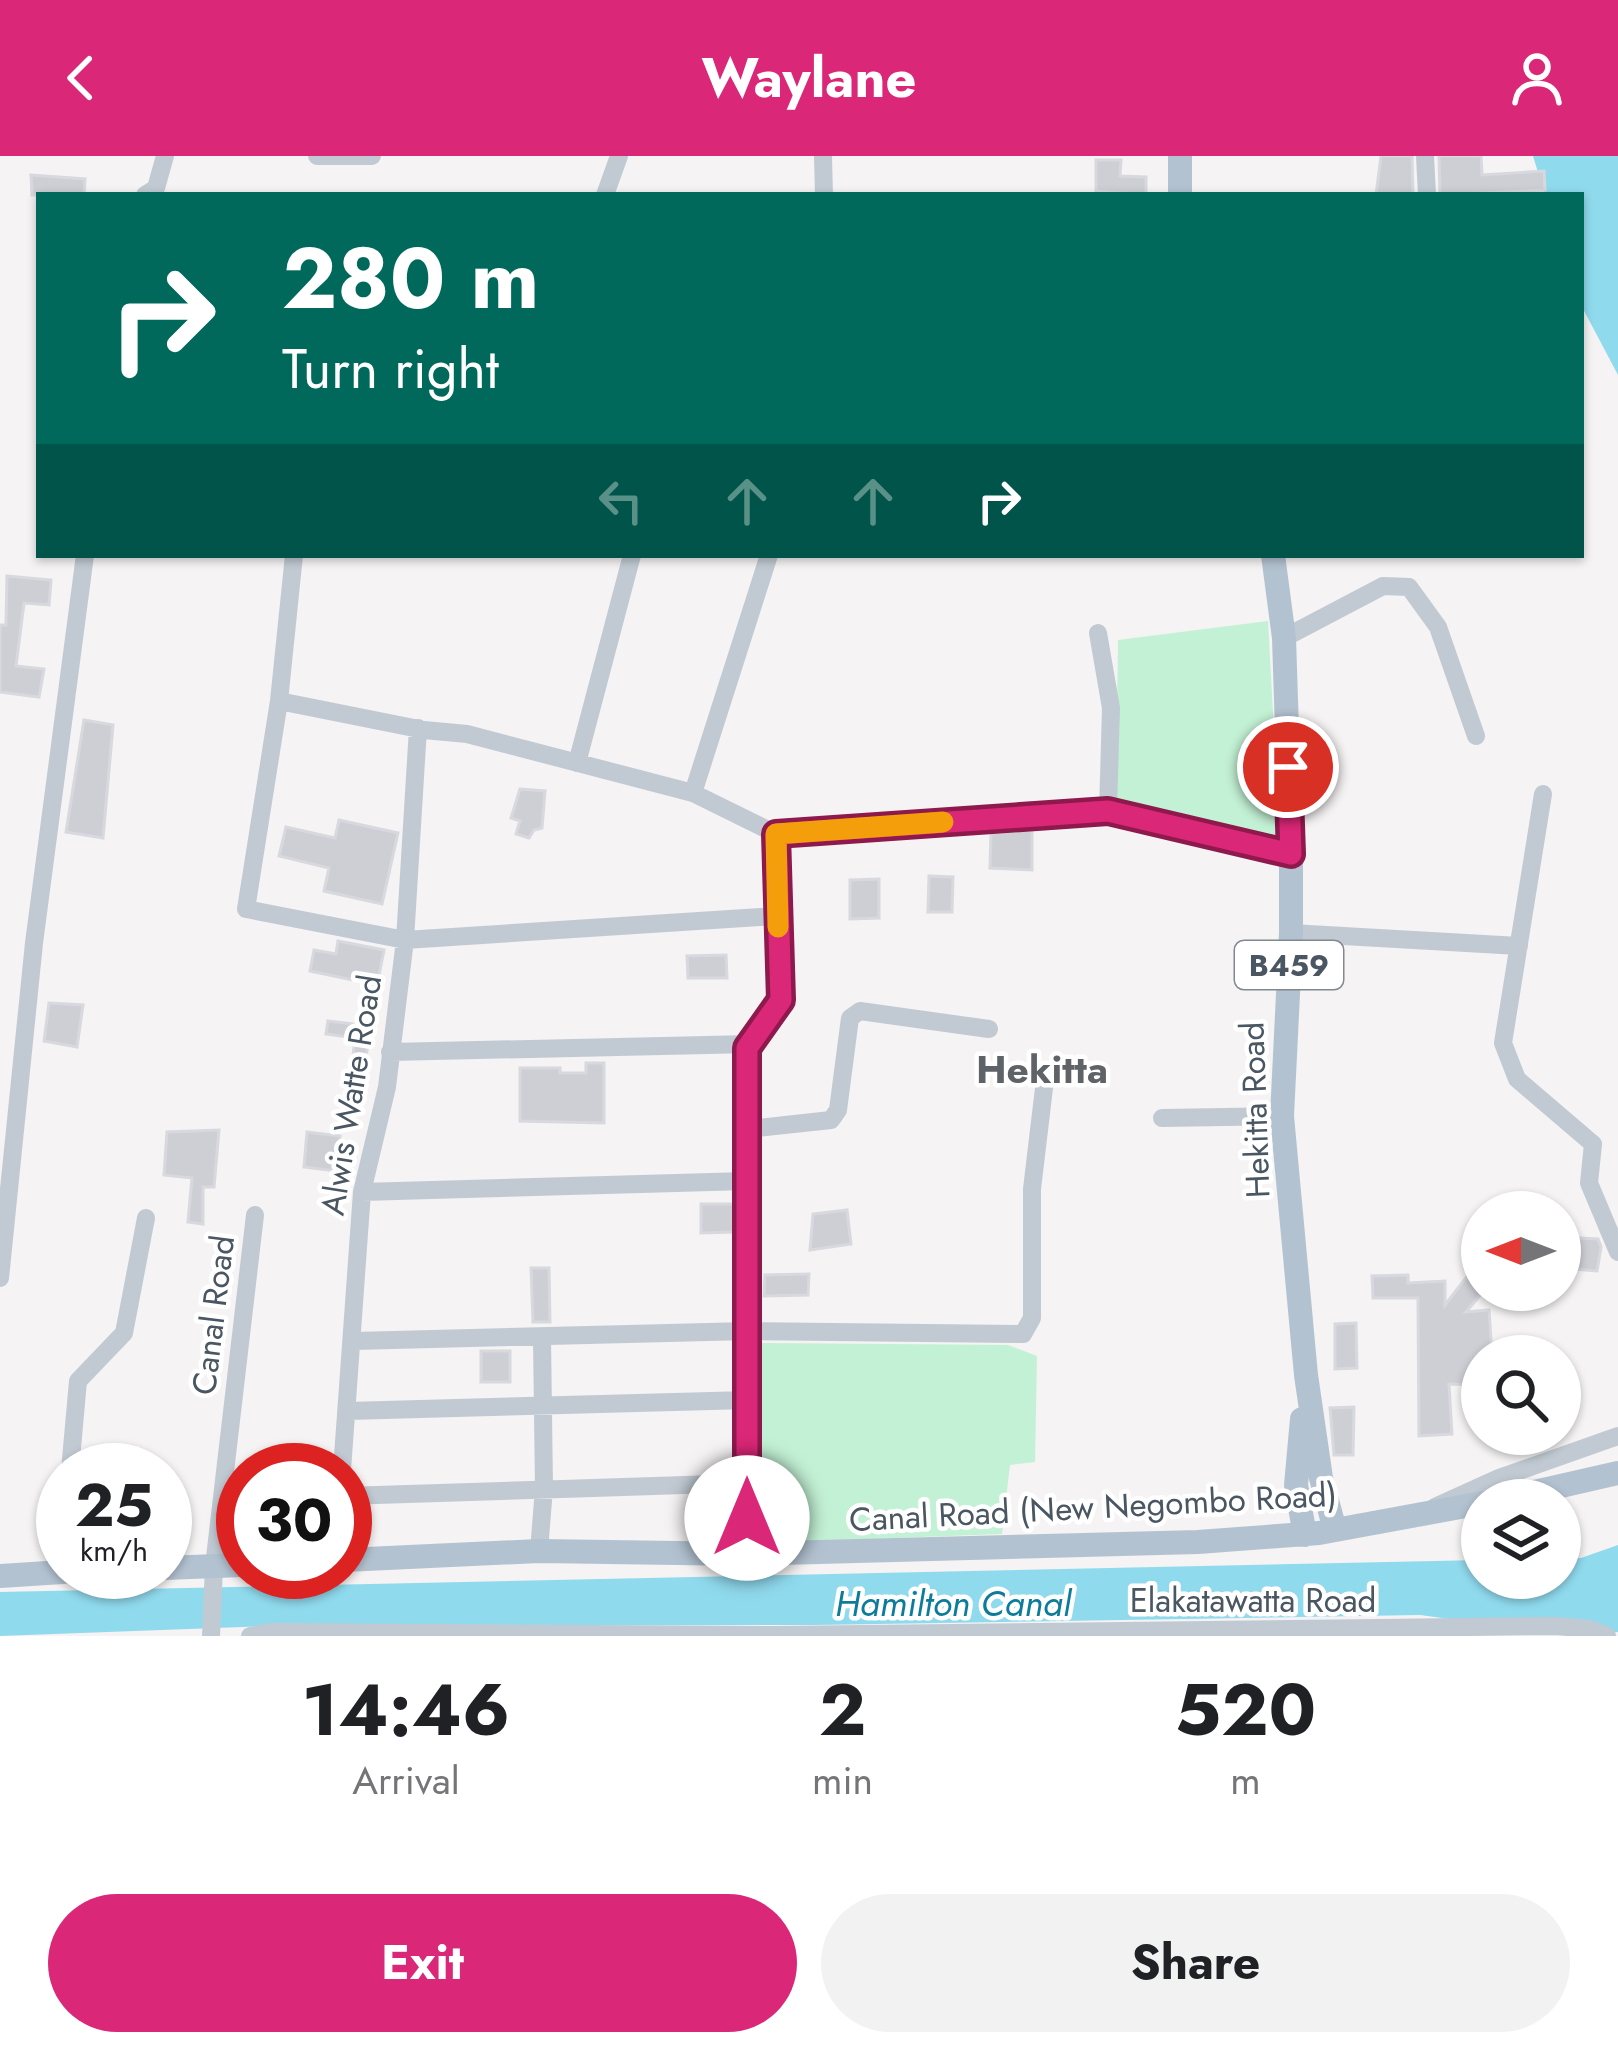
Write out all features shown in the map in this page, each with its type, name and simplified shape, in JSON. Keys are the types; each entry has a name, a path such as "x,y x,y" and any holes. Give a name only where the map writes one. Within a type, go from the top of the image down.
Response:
{"main road":[{"path":"1180,156 1180,192"},
{"name":"Hekitta Road","path":"1274,558 1284,638 1291,854 1282,1116 1306,1375 1321,1478 1335,1531"},
{"name":"Hekitta Road","path":"1305,1534 1296,1484 1306,1375"},
{"path":"1581,1481 1618,1473"},
{"name":"Canal Road (New Negombo Road)","path":"372,1559 538,1551 747,1554 1198,1542 1335,1531 1461,1508"},
{"path":"192,1567 214,1566"},
{"path":"0,1576 36,1569"}],"street":[{"path":"150,192 156,188 165,156"},
{"path":"317,156 372,156"},
{"path":"606,192 619,156"},
{"path":"823,156 824,192"},
{"path":"1425,156 1427,192"},
{"path":"0,1278 34,943 85,558"},
{"path":"294,558 279,701 246,909 405,940 777,916"},
{"path":"577,763 631,558"},
{"path":"693,793 768,558"},
{"path":"1284,638 1383,586 1409,587 1438,627 1476,736"},
{"path":"1098,633 1111,708 1108,811"},
{"path":"279,701 467,734 693,793 776,834 1108,811 1291,854"},
{"name":"Alwis Watte Road","path":"345,1443 362,1192 387,1087 405,940 418,728"},
{"path":"1543,794 1503,1043 1517,1079 1593,1144 1589,1183 1618,1252"},
{"path":"747,1554 747,1048 781,1000 776,834"},
{"path":"1291,932 1519,946"},
{"path":"748,1129 831,1120 838,1110 850,1018 860,1011 989,1029"},
{"path":"391,1052 751,1044"},
{"path":"354,1341 748,1331 1023,1334 1032,1318 1032,1190 1044,1088"},
{"path":"1162,1118 1282,1116"},
{"path":"362,1192 747,1181"},
{"name":"Canal Road","path":"211,1636 214,1566 255,1215"},
{"path":"72,1443 77,1381 124,1333 146,1218"},
{"path":"538,1551 544,1488 542,1339"},
{"path":"348,1411 748,1400"},
{"path":"1422,1516 1446,1499 1618,1436"},
{"path":"372,1495 746,1483"},
{"name":"Elakatawatta Road","path":"250,1636 271,1632 1293,1632 1556,1626 1607,1636"}],"green space":[{"path":"1268,621 1280,841 1125,807 1116,800 1118,640"},
{"path":"760,1343 1008,1345 1037,1356 1035,1462 1010,1465 1002,1534 754,1543"}],"water":[{"path":"1533,156 1618,156 1618,375 1584,311 1584,192 1544,192"},
{"name":"Hamilton Canal","path":"1618,1545 1618,1632 1576,1636 1420,1615 814,1625 266,1626 0,1636 0,1592 36,1591 36,1599 192,1599 192,1588 216,1587 216,1599 372,1599 372,1584 1461,1560 1461,1599 1581,1599 1581,1558"}],"building":[{"path":"1381,156 1412,156 1413,192 1376,192"},
{"path":"1439,156 1481,156 1482,175 1544,171 1545,190 1440,192"},
{"path":"1096,160 1121,160 1120,176 1146,177 1146,192 1096,191"},
{"path":"31,175 85,179 84,192 32,195"},
{"path":"7,576 51,580 49,605 24,603 16,666 44,669 39,697 0,692 0,625 6,625"},
{"path":"84,720 113,725 103,838 66,832"},
{"path":"520,789 545,791 542,828 529,838 516,834 520,821 511,818"},
{"path":"339,820 398,833 382,904 324,891 329,868 279,856 286,827 335,838"},
{"path":"1032,830 1032,870 990,868 991,833"},
{"path":"929,876 953,877 952,912 928,912"},
{"path":"879,879 879,918 850,919 850,880"},
{"path":"338,941 384,950 377,985 310,971 314,950 336,954"},
{"path":"726,955 727,978 688,978 687,956"},
{"path":"49,1003 83,1005 77,1047 44,1041"},
{"path":"328,1021 370,1026 366,1059 352,1065 355,1038 326,1034"},
{"path":"586,1063 604,1063 604,1123 520,1121 520,1068 586,1073"},
{"path":"219,1130 214,1187 203,1187 203,1224 188,1222 192,1178 164,1175 167,1132"},
{"path":"307,1132 340,1136 337,1171 304,1167"},
{"path":"701,1204 734,1204 734,1232 701,1233"},
{"path":"847,1210 851,1244 810,1250 813,1214"},
{"path":"1581,1238 1598,1239 1597,1271 1581,1270"},
{"path":"531,1268 549,1268 550,1322 533,1322"},
{"path":"809,1274 808,1295 764,1296 765,1275"},
{"path":"1408,1275 1408,1283 1445,1281 1445,1305 1461,1284 1461,1311 1489,1311 1491,1335 1461,1335 1461,1384 1449,1384 1452,1434 1419,1436 1418,1298 1373,1298 1372,1276"},
{"path":"1356,1323 1357,1368 1335,1369 1335,1324"},
{"path":"481,1351 510,1351 510,1382 481,1382"},
{"path":"1354,1407 1353,1455 1334,1455 1330,1408"}],"slow traffic":[{"path":"778,927 776,834 943,822"}],"district":[{"name":"Hekitta","path":"1042,1069"}],"route":[{"path":"747,1518 747,1048 781,1000 776,834 1108,811 1291,854 1288,767"}]}
